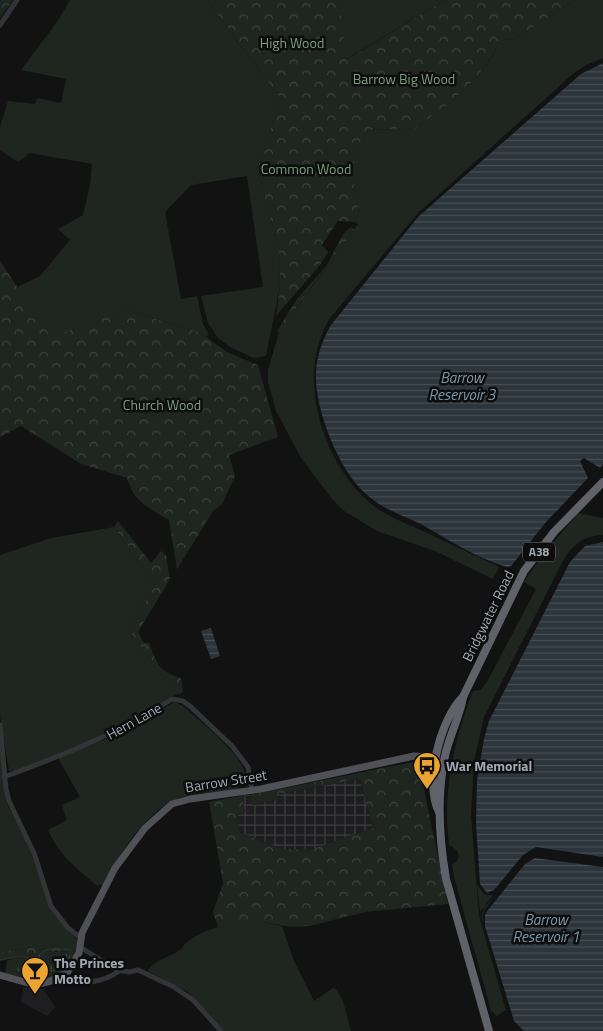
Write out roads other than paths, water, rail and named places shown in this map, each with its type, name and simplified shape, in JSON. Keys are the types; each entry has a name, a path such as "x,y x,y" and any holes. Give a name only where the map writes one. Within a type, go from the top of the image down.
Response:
{"highway":[{"name":"Bridgwater Road","path":"439,812 434,803 436,757 444,729 456,704 462,697 524,571 554,532 603,482"},
{"name":"Bridgwater Road","path":"462,697 462,707 450,739 443,766 439,812 446,879 489,1031"},
{"path":"443,766 436,757 443,754 450,739"},
{"path":"441,802 450,739"}],"main road":[{"name":"Barrow Street","path":"60,978 70,970 80,946 81,938 121,859 137,837 158,815 178,801 252,791 414,756 436,757"},
{"path":"0,975 35,985 60,978"}],"street":[{"path":"0,25 17,0"},
{"name":"Hern Lane","path":"4,777 110,735 172,699 183,701 191,707 232,746 248,767 252,791"},
{"path":"0,725 4,777 9,801 34,853 51,906 68,928 81,938"},
{"path":"80,946 119,971"},
{"path":"60,978 75,984 110,976 119,971 138,970 174,987 193,1000 221,1031"}],"water":[{"name":"Barrow Reservoir 3","path":"603,63 603,464 600,468 584,458 580,461 588,478 546,522 511,566 507,567 478,556 423,525 379,504 353,480 330,437 319,404 316,375 318,355 331,325 418,217 581,74"},
{"path":"603,542 603,857 536,847 523,855 494,890 487,893 480,884 476,823 477,781 489,721 570,562 585,546"},
{"path":"211,628 220,656 211,659 201,631"},
{"name":"Barrow Reservoir 1","path":"535,858 603,867 603,1031 524,1031 514,1021 485,926 485,915 525,864"}],"waterway":[{"path":"0,960 21,956 34,959 47,950 71,950"}],"place":[{"name":"War Memorial","path":"427,790"},
{"name":"The Princes Motto","path":"35,995"}],"park label":[{"name":"High Wood","path":"292,43"},
{"name":"Barrow Big Wood","path":"404,79"},
{"name":"Common Wood","path":"306,169"},
{"name":"Church Wood","path":"162,405"}]}
